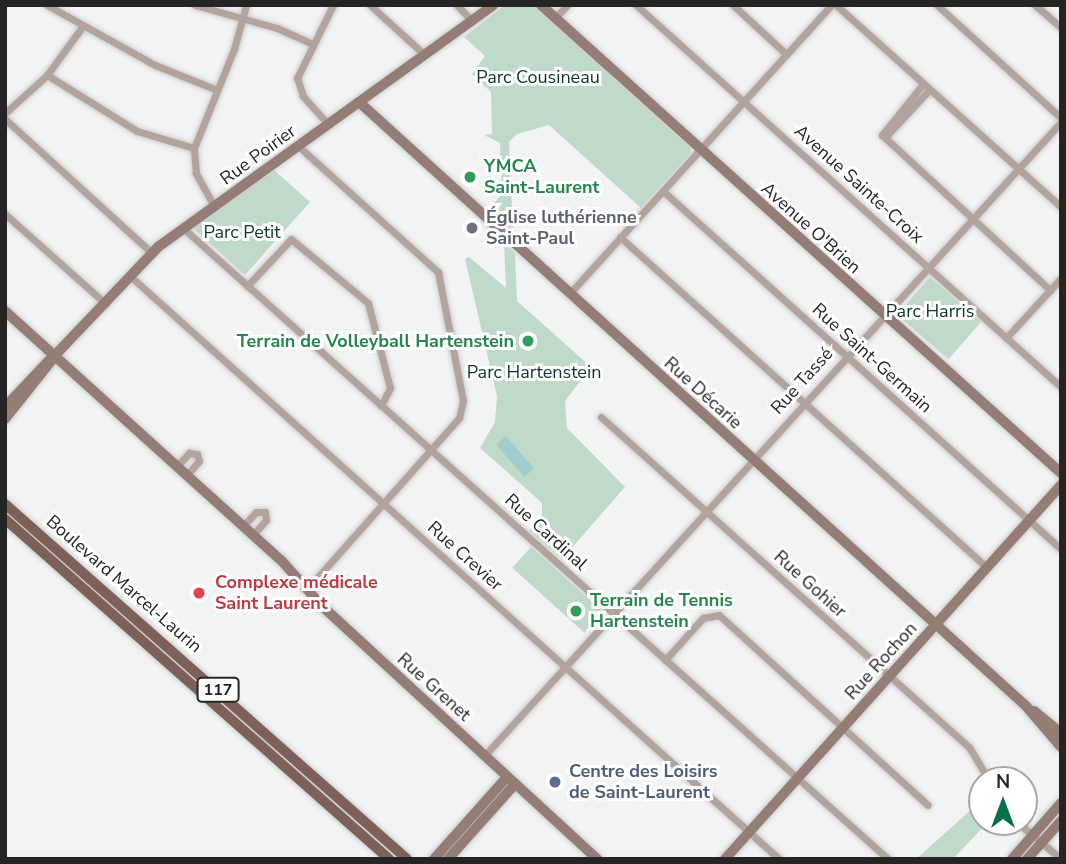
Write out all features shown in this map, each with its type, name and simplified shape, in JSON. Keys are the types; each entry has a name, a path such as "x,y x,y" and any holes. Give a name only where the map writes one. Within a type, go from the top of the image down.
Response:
{"main road":[{"name":"Boulevard Marcel-Laurin","path":"5,504 407,859"},
{"name":"Boulevard Marcel-Laurin","path":"5,519 385,856"},
{"path":"266,749 274,740"}],"street":[{"path":"47,5 82,27 217,90"},
{"path":"195,5 244,21 277,28 313,44"},
{"path":"214,206 196,173 194,148 244,21 246,5"},
{"path":"328,124 298,86 313,44 333,5"},
{"path":"370,5 425,55"},
{"path":"457,5 472,21"},
{"name":"Rue Poirier","path":"5,407 152,253 493,5"},
{"name":"Avenue O'Brien","path":"541,5 1061,473"},
{"path":"555,18 567,5"},
{"name":"Avenue Sainte-Croix","path":"636,5 1060,385"},
{"path":"733,5 786,54"},
{"path":"570,293 833,5 1061,207"},
{"path":"937,5 1061,120"},
{"path":"1035,5 1061,28"},
{"path":"5,113 47,75 82,27"},
{"path":"47,75 137,131 194,148"},
{"path":"926,87 882,135 1050,290"},
{"name":"Rue Décarie","path":"359,102 1026,706 1061,733"},
{"path":"5,119 152,253"},
{"name":"Rue Tassé","path":"485,755 1061,120"},
{"path":"297,145 438,272 463,401 459,418 307,589"},
{"name":"Rue Saint-Germain","path":"663,191 1061,549"},
{"path":"5,214 106,303"},
{"name":"Rue Cardinal","path":"183,229 888,859"},
{"path":"620,237 987,568"},
{"path":"247,286 291,239 368,303 390,388 381,406"},
{"name":"Rue Crevier","path":"130,276 779,859"},
{"path":"1006,338 1061,278"},
{"name":"Rue Grenet","path":"5,311 253,535 307,589 597,859"},
{"name":"Rue Poirier","path":"5,419 56,355"},
{"name":"Rue Gohier","path":"601,417 973,751 983,766"},
{"path":"177,466 189,453 197,454 198,464 187,475"},
{"name":"Rue Rochon","path":"725,859 1061,485"},
{"path":"243,526 256,512 265,512 266,520 253,535"},
{"path":"666,660 703,618 719,615 928,805"},
{"name":"Rue Décarie","path":"1026,706 1061,747"},
{"path":"435,859 511,780"},
{"path":"448,859 511,780"},
{"path":"1038,829 1061,803"},
{"path":"1027,859 1061,821"},
{"path":"1012,859 1032,836"},
{"path":"1034,836 1061,859"}],"green space":[{"name":"Parc Cousineau","path":"505,5 533,5 690,147 691,153 641,208 549,125 517,134 509,142 513,233 488,210 502,194 500,143 484,135 492,134 491,92 472,74 485,56 464,37"},
{"name":"Parc Petit","path":"274,170 310,202 245,275 193,228"},
{"name":"Parc Hartenstein","path":"504,243 515,253 517,301 591,367 565,401 567,428 625,487 562,559 529,531 542,515 542,503 480,448 495,422 497,396 465,259 469,257 506,288"},
{"name":"Parc Harris","path":"930,277 981,322 949,359 897,315"},
{"path":"531,547 603,612 584,633 512,568"},
{"path":"968,813 968,836 975,836 953,859 916,859"}],"water":[{"path":"506,436 534,468 524,477 496,445"}],"place":[{"name":"YMCA Saint-Laurent","path":"470,177"},
{"name":"Église luthérienne Saint-Paul","path":"472,228"},
{"name":"Terrain de Volleyball Hartenstein","path":"528,341"},
{"name":"Complexe médicale Saint Laurent","path":"199,593"},
{"name":"Terrain de Tennis Hartenstein","path":"576,611"},
{"name":"Centre des Loisirs de Saint-Laurent","path":"555,782"}]}
